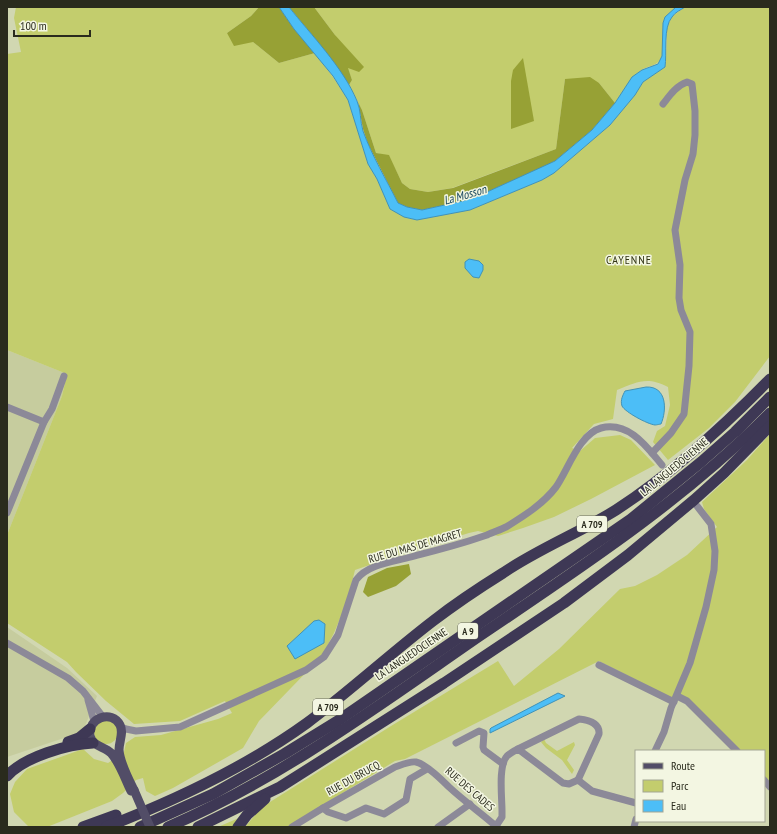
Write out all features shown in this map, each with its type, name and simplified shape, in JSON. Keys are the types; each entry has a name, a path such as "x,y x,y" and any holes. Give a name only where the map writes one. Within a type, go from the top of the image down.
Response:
{"highway":[{"name":"A 709","path":"106,827 194,789 258,755 308,722 433,621 503,572 593,523 633,498 676,466 710,437 770,379"},
{"name":"LA LANGUEDOCIENNE","path":"140,827 206,797 261,768 355,708 631,519 701,462 735,432 770,397"},
{"name":"A 9","path":"168,827 228,798 290,764 455,654 655,514 721,460 770,413"},
{"path":"198,827 280,787 444,683 570,598 628,555 694,500 724,473 770,426"},
{"path":"7,766 26,756 76,739 92,725"},
{"path":"7,776 20,764 39,756 76,744 94,743"},
{"path":"238,827 252,810 280,787"},
{"path":"84,827 194,789"}],"main road":[{"path":"132,791 119,751 121,727 114,719 103,717 92,725 90,735 94,743 110,752 117,762 149,827"},
{"path":"104,748 113,746 120,738"}],"street":[{"path":"652,453 670,433 684,414 689,366 690,332 678,298 680,264 675,230 685,180 693,154 695,111 692,84 687,82 681,84 663,104"},
{"path":"7,513 44,422 52,408 64,376"},
{"path":"7,407 44,422"},
{"name":"RUE DU MAS DE MAGRET","path":"121,727 126,730 136,731 180,728 306,670 324,657 338,635 356,580 361,574 378,566 466,543 505,528 539,504 556,487 582,443 588,436 600,429 612,427 628,431 641,440 662,465"},
{"path":"655,750 664,732 675,699 690,663 714,570 715,551 711,524 697,506"},
{"path":"8,643 68,678 83,691 103,717"},
{"path":"599,665 675,699 687,701 737,750"},
{"path":"87,698 92,725"},
{"path":"496,826 502,816 501,775 503,764 507,756 518,749 580,718 596,724 599,728 599,734 578,780 569,784 563,784 518,749"},
{"name":"RUE DU MAS DE MAGRET","path":"120,738 136,731"},
{"path":"456,743 479,731 482,732 484,733 484,750 503,764"},
{"name":"RUE DU BRUCQ","path":"292,827 401,765 417,762 427,769"},
{"path":"323,808 328,812 346,818 366,808 382,814 386,813 406,800 410,779 427,769"},
{"name":"RUE DES CADES","path":"427,769 440,778 496,826"},
{"path":"578,780 592,791 635,803"},
{"path":"438,827 470,804"}],"shaded area":[{"path":"7,350 67,374 62,396 7,535"},
{"path":"7,627 67,668 97,696 85,726 79,733 7,757"}],"green space":[{"path":"16,7 259,7 251,16 227,33 253,42 279,63 315,53 348,100 368,164 377,179 390,209 408,218 416,220 470,210 542,180 554,173 610,125 635,95 643,82 665,67 667,27 671,17 685,7 770,7 770,356 735,402 709,428 668,460 653,442 657,431 665,426 670,405 668,387 654,382 642,381 617,390 613,419 594,424 572,448 580,451 595,438 620,435 631,440 655,465 554,517 523,528 498,536 478,531 469,533 355,570 347,602 334,633 322,656 259,721 243,748 173,788 155,796 146,791 143,778 136,780 123,793 112,801 47,827 29,827 14,812 10,794 15,782 27,769 83,749 94,759 108,763 124,752 126,743 135,737 161,735 218,719 232,713 225,701 180,721 134,724 106,701 67,662 7,623 7,535 62,396 67,374 7,350 7,54 21,52 14,18"},
{"path":"259,7 279,7 294,29 315,53 279,63 253,42 234,46 227,33 251,16"},
{"path":"289,7 314,7 335,35 364,67 359,72 348,68 352,80 349,85 317,41"},
{"path":"314,7 676,7 665,17 663,23 662,56 660,60 636,74 615,103 599,83 565,79 556,149 452,188 428,192 410,189 402,183 389,156 376,153 362,110 349,85 352,80 335,35"},
{"path":"523,58 534,121 511,129 511,81 513,70"},
{"path":"590,77 599,83 615,103 592,130 555,161 487,192 463,201 422,210 407,207 398,203 368,144 363,129 358,102 376,153 389,155 402,183 410,189 428,192 453,188 556,149 565,79"},
{"path":"770,434 770,784 765,778 765,750 739,750 686,698 672,698 599,661 405,759 395,761 287,827 245,827 262,807 498,661 514,686 559,649 620,589 635,586 657,575 687,555 717,527 704,509 702,502 747,460"},
{"path":"409,564 411,574 396,586 368,597 363,592 368,577 387,568"},
{"path":"106,720 114,724 118,732 114,740 106,744 98,740 94,732 98,724"},
{"path":"544,739 546,743 557,751 574,742 575,745 567,760 574,770 572,774 562,760 546,748 541,742"},
{"path":"241,817 234,827 218,827"}],"water":[{"path":"279,7 289,7 344,76 358,104 363,131 398,203 407,207 422,210 463,201 487,192 555,161 592,130 615,103 632,77 642,70 658,64 662,56 663,23 665,17 676,7 685,7 672,17 667,27 665,67 643,82 635,95 610,125 554,173 542,180 470,210 417,220 404,217 390,209 377,179 368,164 348,100 333,76 294,29"},
{"path":"469,259 479,261 483,265 483,270 479,278 473,277 465,268 465,262"},
{"path":"646,387 658,390 662,395 664,400 664,412 661,424 655,425 642,420 627,411 621,404 625,391"},
{"path":"319,620 325,624 324,643 295,659 287,646 314,621"},
{"path":"558,693 565,696 490,733 491,728"}],"district":[{"name":"CAYENNE","path":"629,260"}],"water label":[{"name":"La Mosson","path":"465,195"}]}
